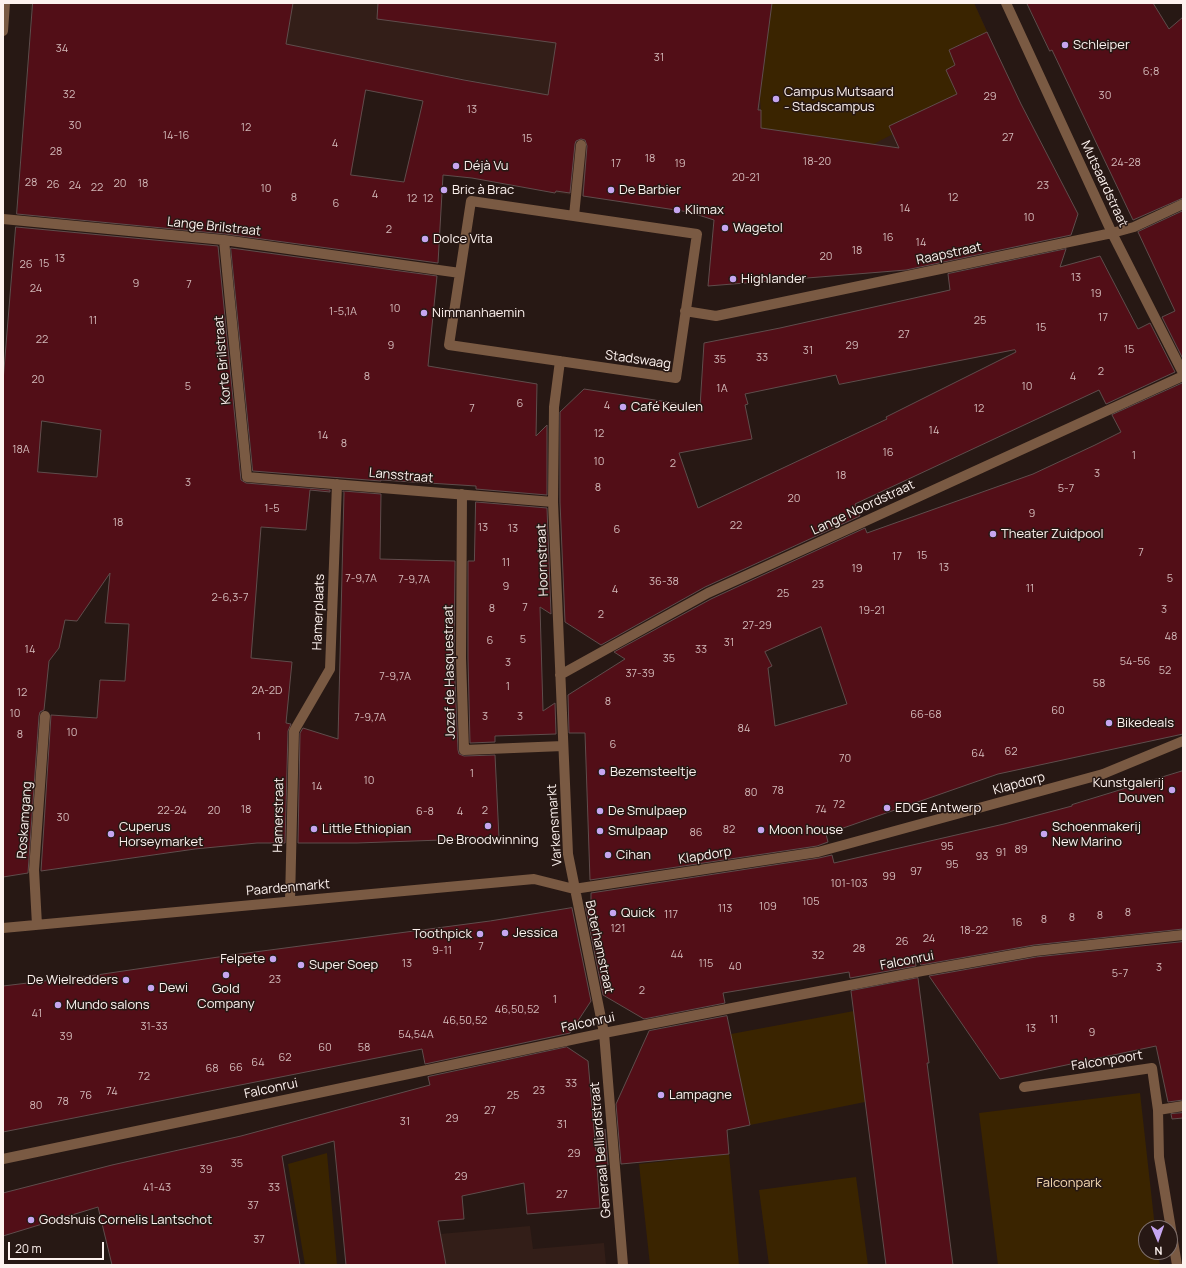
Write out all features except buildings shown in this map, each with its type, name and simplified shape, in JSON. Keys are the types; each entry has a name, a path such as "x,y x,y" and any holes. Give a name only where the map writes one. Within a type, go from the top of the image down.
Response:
{"street":[{"path":"3,31 5,3"},
{"name":"Mutsaardstraat","path":"1006,3 1112,233 1183,373"},
{"path":"574,216 580,145"},
{"name":"Stadswaag","path":"471,201 574,216 697,234 676,378 449,345 471,201"},
{"name":"Raapstraat","path":"685,312 716,316 1112,233 1134,227 1183,204"},
{"name":"Lange Brilstraat","path":"3,219 224,240 460,273"},
{"name":"Korte Brilstraat","path":"224,240 247,477"},
{"name":"Hoornstraat","path":"560,361 554,407 553,502 564,759"},
{"name":"Lange Noordstraat","path":"560,676 708,593 1183,376"},
{"name":"Lansstraat","path":"247,477 553,502"},
{"name":"Hamerplaats","path":"294,731 330,669 338,484"},
{"name":"Jozef de Hasquestraat","path":"462,494 461,658 464,750 563,746"},
{"name":"Roskamgang","path":"37,925 34,870 45,716"},
{"name":"Hamerstraat","path":"290,901 294,731"},
{"name":"Klapdorp","path":"574,889 818,852 1103,774 1183,741"},
{"name":"Varkensmarkt","path":"564,759 568,854 574,889"},
{"name":"Paardenmarkt","path":"3,928 534,879 574,889"},
{"name":"Boterhamstraat","path":"574,889 604,1033"},
{"name":"Falconrui","path":"3,1159 604,1033 922,971 1035,951 1183,935"},
{"name":"Generaal Belliardstraat","path":"604,1033 623,1265"},
{"name":"Falconpoort","path":"1024,1087 1152,1068 1158,1110 1159,1157 1177,1265"},
{"path":"1158,1110 1183,1106"}],"shaded area":[{"name":"Campus Mutsaard - Stadscampus","path":"30,3 974,3 1021,104 884,177 864,143 605,106 597,198 555,193 560,127 520,90 385,64 183,40 30,10"},
{"path":"530,1226 533,1249 604,1243 606,1265 446,1265 440,1234"}],"green space":[{"path":"772,3 974,3 987,32 949,50 955,65 947,70 961,101 934,105 889,126 893,134 868,147 864,143 761,128 760,98"},
{"path":"854,1011 865,1102 750,1125 731,1034"},
{"name":"Falconpark","path":"1140,1093 1154,1220 1138,1220 1138,1260 1159,1260 1160,1265 998,1265 979,1113"},
{"path":"327,1153 337,1265 305,1265 288,1164"},
{"path":"729,1154 739,1265 650,1265 639,1164"},
{"path":"856,1177 868,1265 769,1265 759,1190"}],"place":[{"name":"Schleiper","path":"1065,45"},
{"name":"Campus Mutsaard - Stadscampus","path":"776,99"},
{"name":"Déjà Vu","path":"456,166"},
{"name":"Bric à Brac","path":"444,190"},
{"name":"De Barbier","path":"611,190"},
{"name":"Klimax","path":"677,210"},
{"name":"Wagetol","path":"725,228"},
{"name":"Dolce Vita","path":"425,239"},
{"name":"Highlander","path":"733,279"},
{"name":"Nimmanhaemin","path":"424,313"},
{"name":"Café Keulen","path":"623,407"},
{"name":"Theater Zuidpool","path":"993,534"},
{"name":"Bikedeals","path":"1109,723"},
{"name":"Bezemsteeltje","path":"602,772"},
{"name":"Kunstgalerij Douven","path":"1172,790"},
{"name":"EDGE Antwerp","path":"887,808"},
{"name":"De Smulpaep","path":"600,811"},
{"name":"De Broodwinning","path":"488,826"},
{"name":"Little Ethiopian","path":"314,829"},
{"name":"Moon house","path":"761,830"},
{"name":"Smulpaap","path":"600,831"},
{"name":"Cuperus Horseymarket","path":"111,834"},
{"name":"Schoenmakerij New Marino","path":"1044,834"},
{"name":"Cihan","path":"608,855"},
{"name":"Quick","path":"613,913"},
{"name":"Jessica","path":"505,933"},
{"name":"Toothpick","path":"480,934"},
{"name":"Felpete","path":"273,959"},
{"name":"Super Soep","path":"301,965"},
{"name":"Gold Company","path":"226,975"},
{"name":"De Wielredders","path":"126,980"},
{"name":"Dewi","path":"151,988"},
{"name":"Mundo salons","path":"58,1005"},
{"name":"Lampagne","path":"661,1095"},
{"name":"Godshuis Cornelis Lantschot","path":"31,1220"}]}
